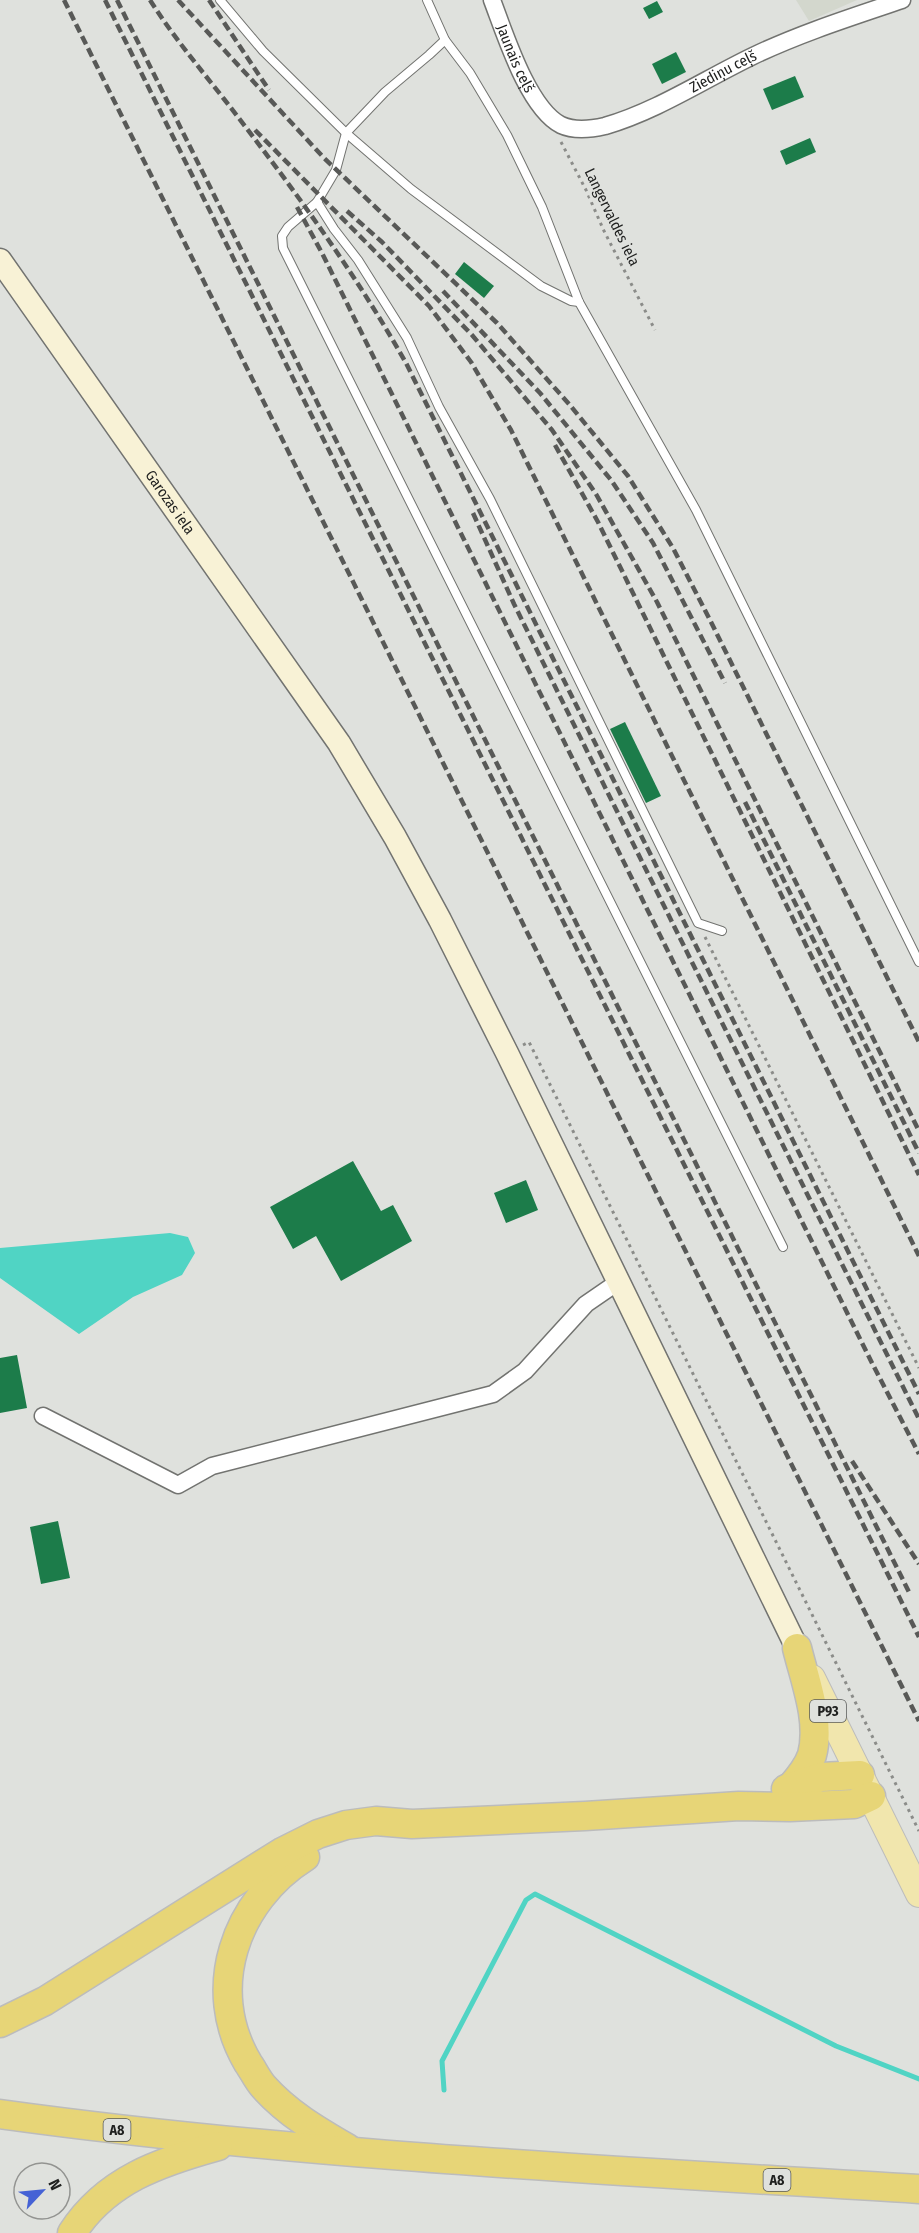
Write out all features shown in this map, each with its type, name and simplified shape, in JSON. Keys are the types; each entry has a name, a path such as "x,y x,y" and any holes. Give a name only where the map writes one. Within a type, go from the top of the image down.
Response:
{"highway":[{"path":"791,1787 811,1757 815,1737 812,1709 797,1648"},
{"path":"0,2023 45,2001 282,1852 318,1834 346,1825 376,1821 412,1824 740,1806 764,1808 854,1804 865,1786 821,1777 740,1806"},
{"path":"354,2152 289,2111 261,2084 241,2051 231,2024 228,1994 230,1964 236,1938 247,1914 264,1891 289,1866 315,1850 346,1838 412,1824"},
{"name":"A8","path":"0,2114 122,2131 354,2152 919,2189"},
{"path":"72,2233 84,2214 115,2188 146,2169 235,2142"}],"main road":[{"name":"Garozas iela","path":"0,260 339,743 395,837 444,928 618,1282"},
{"name":"P93","path":"618,1282 919,1894"}],"street":[{"name":"Jaunais ceļš","path":"492,0 531,92 546,114"},
{"name":"Ziediņu ceļš","path":"546,114 562,126 584,129 604,126 630,117 675,96 757,54 818,29 902,0"},
{"path":"43,1416 178,1485 212,1466 493,1394 525,1371 586,1304 618,1282"}],"lane":[{"path":"220,0 262,51 346,134 411,189 541,286 571,301 579,302"},
{"path":"428,0 445,40 470,73 507,135 542,207 579,302 696,510 919,962"},
{"path":"445,40 385,92 346,134 336,170 317,202 288,227 282,236 283,248 783,1247"},
{"path":"317,202 358,260 407,338 439,407 490,499 698,923 722,931"}],"path":[{"name":"Langervaldes iela","path":"546,114 655,330"},
{"path":"698,923 919,1368"},
{"path":"529,1042 919,1831"}],"shaded area":[{"path":"796,0 857,0 809,21"}],"water":[{"path":"170,1233 188,1237 195,1253 182,1275 133,1297 79,1334 0,1278 0,1248"}],"building":[{"path":"657,1 663,12 649,19 643,8"},
{"path":"676,52 686,72 662,84 652,64"},
{"path":"795,76 804,97 772,110 763,89"},
{"path":"810,138 816,152 786,165 780,151"},
{"path":"464,262 494,286 484,298 455,274"},
{"path":"625,722 661,796 646,803 610,729"},
{"path":"353,1161 381,1211 393,1205 412,1241 341,1281 316,1236 293,1249 270,1207"},
{"path":"526,1180 538,1210 506,1223 494,1193"},
{"path":"17,1355 27,1408 0,1413 0,1358"},
{"path":"58,1521 70,1578 41,1584 30,1527"}],"waterway":[{"path":"444,2090 442,2061 526,1900 535,1894 836,2046 919,2079"}],"railway":[{"path":"64,0 919,1721"},
{"path":"105,0 919,1637"},
{"path":"117,0 910,1594"},
{"path":"150,0 176,38 297,195 364,294 406,363 919,1394"},
{"path":"178,0 324,158 497,323 569,404 628,476 673,548 919,1042"},
{"path":"209,0 269,90"},
{"path":"255,130 429,306 471,362 511,430 919,1256"},
{"path":"297,207 322,253 919,1454"},
{"path":"347,211 382,242 472,335 552,430 596,494 657,602 919,1131"},
{"path":"443,291 540,393 611,480 653,543 725,683"},
{"path":"555,445 598,522 919,1175"},
{"path":"473,513 514,604 919,1419"},
{"path":"745,802 919,1153"},
{"path":"852,1461 919,1564"}]}
